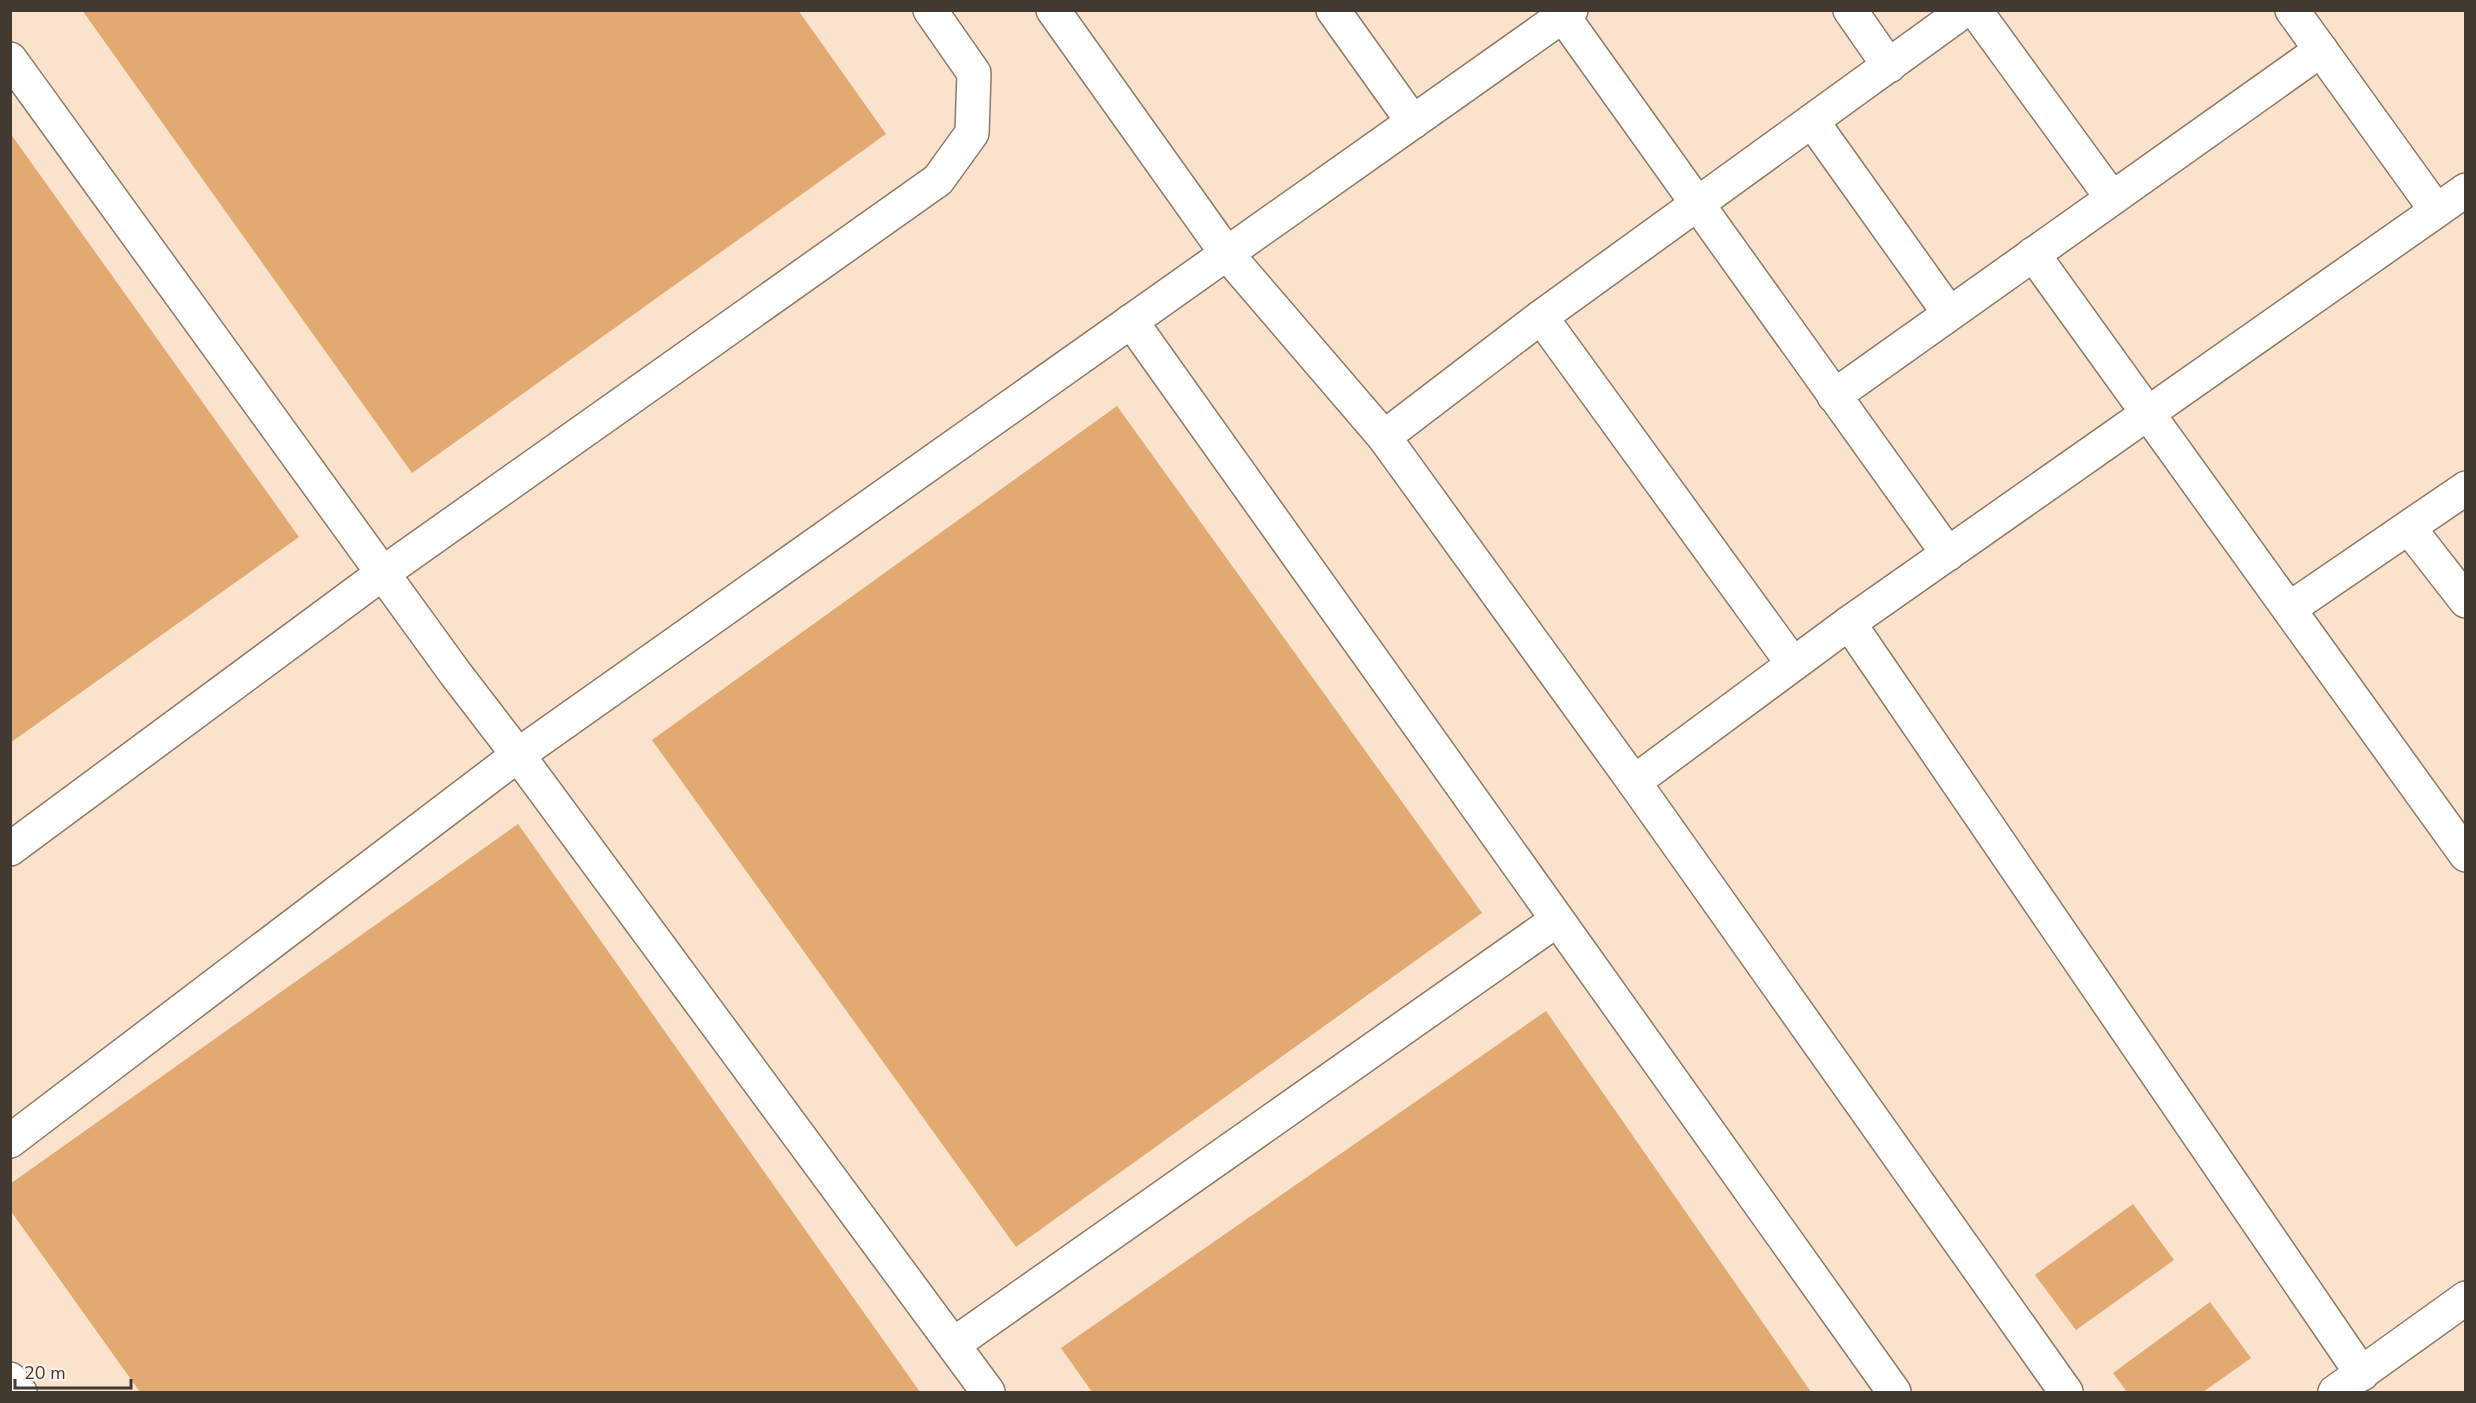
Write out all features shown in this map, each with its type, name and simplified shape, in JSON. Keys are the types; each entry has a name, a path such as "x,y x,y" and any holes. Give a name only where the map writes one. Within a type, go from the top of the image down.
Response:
{"lane":[{"path":"10,849 383,573 938,180 972,133 974,73 930,10"},
{"path":"1053,10 1227,254 1384,437 1634,782 2066,1392"},
{"path":"1333,10 1413,122"},
{"path":"1850,10 1889,66"},
{"path":"1384,437 1541,317 1965,10"},
{"path":"1976,10 2112,198"},
{"path":"2292,10 2436,210"},
{"path":"10,1141 518,755 1567,13 1697,204 1948,554"},
{"path":"1834,396 2320,50"},
{"path":"10,59 383,573 988,1392"},
{"path":"1812,121 1949,313"},
{"path":"1634,782 1849,623 2466,190"},
{"path":"2033,254 2466,855"},
{"path":"1541,317 1793,664"},
{"path":"1131,321 1894,1392"},
{"path":"2289,609 2466,488"},
{"path":"2409,528 2466,601"},
{"path":"1849,623 2362,1374"},
{"path":"954,1344 1557,920"},
{"path":"2335,1392 2466,1298"},
{"path":"10,1379 20,1392"}],"building":[{"path":"82,10 798,10 886,134 412,473"},
{"path":"10,133 299,537 10,743"},
{"path":"1117,406 1482,913 1016,1247 652,740"},
{"path":"518,824 920,1392 140,1392 10,1210 10,1184"},
{"path":"1546,1011 1811,1392 1092,1392 1061,1348"},
{"path":"2133,1204 2174,1260 2076,1330 2035,1275"},
{"path":"2210,1302 2251,1358 2203,1392 2127,1392 2113,1373"}]}
